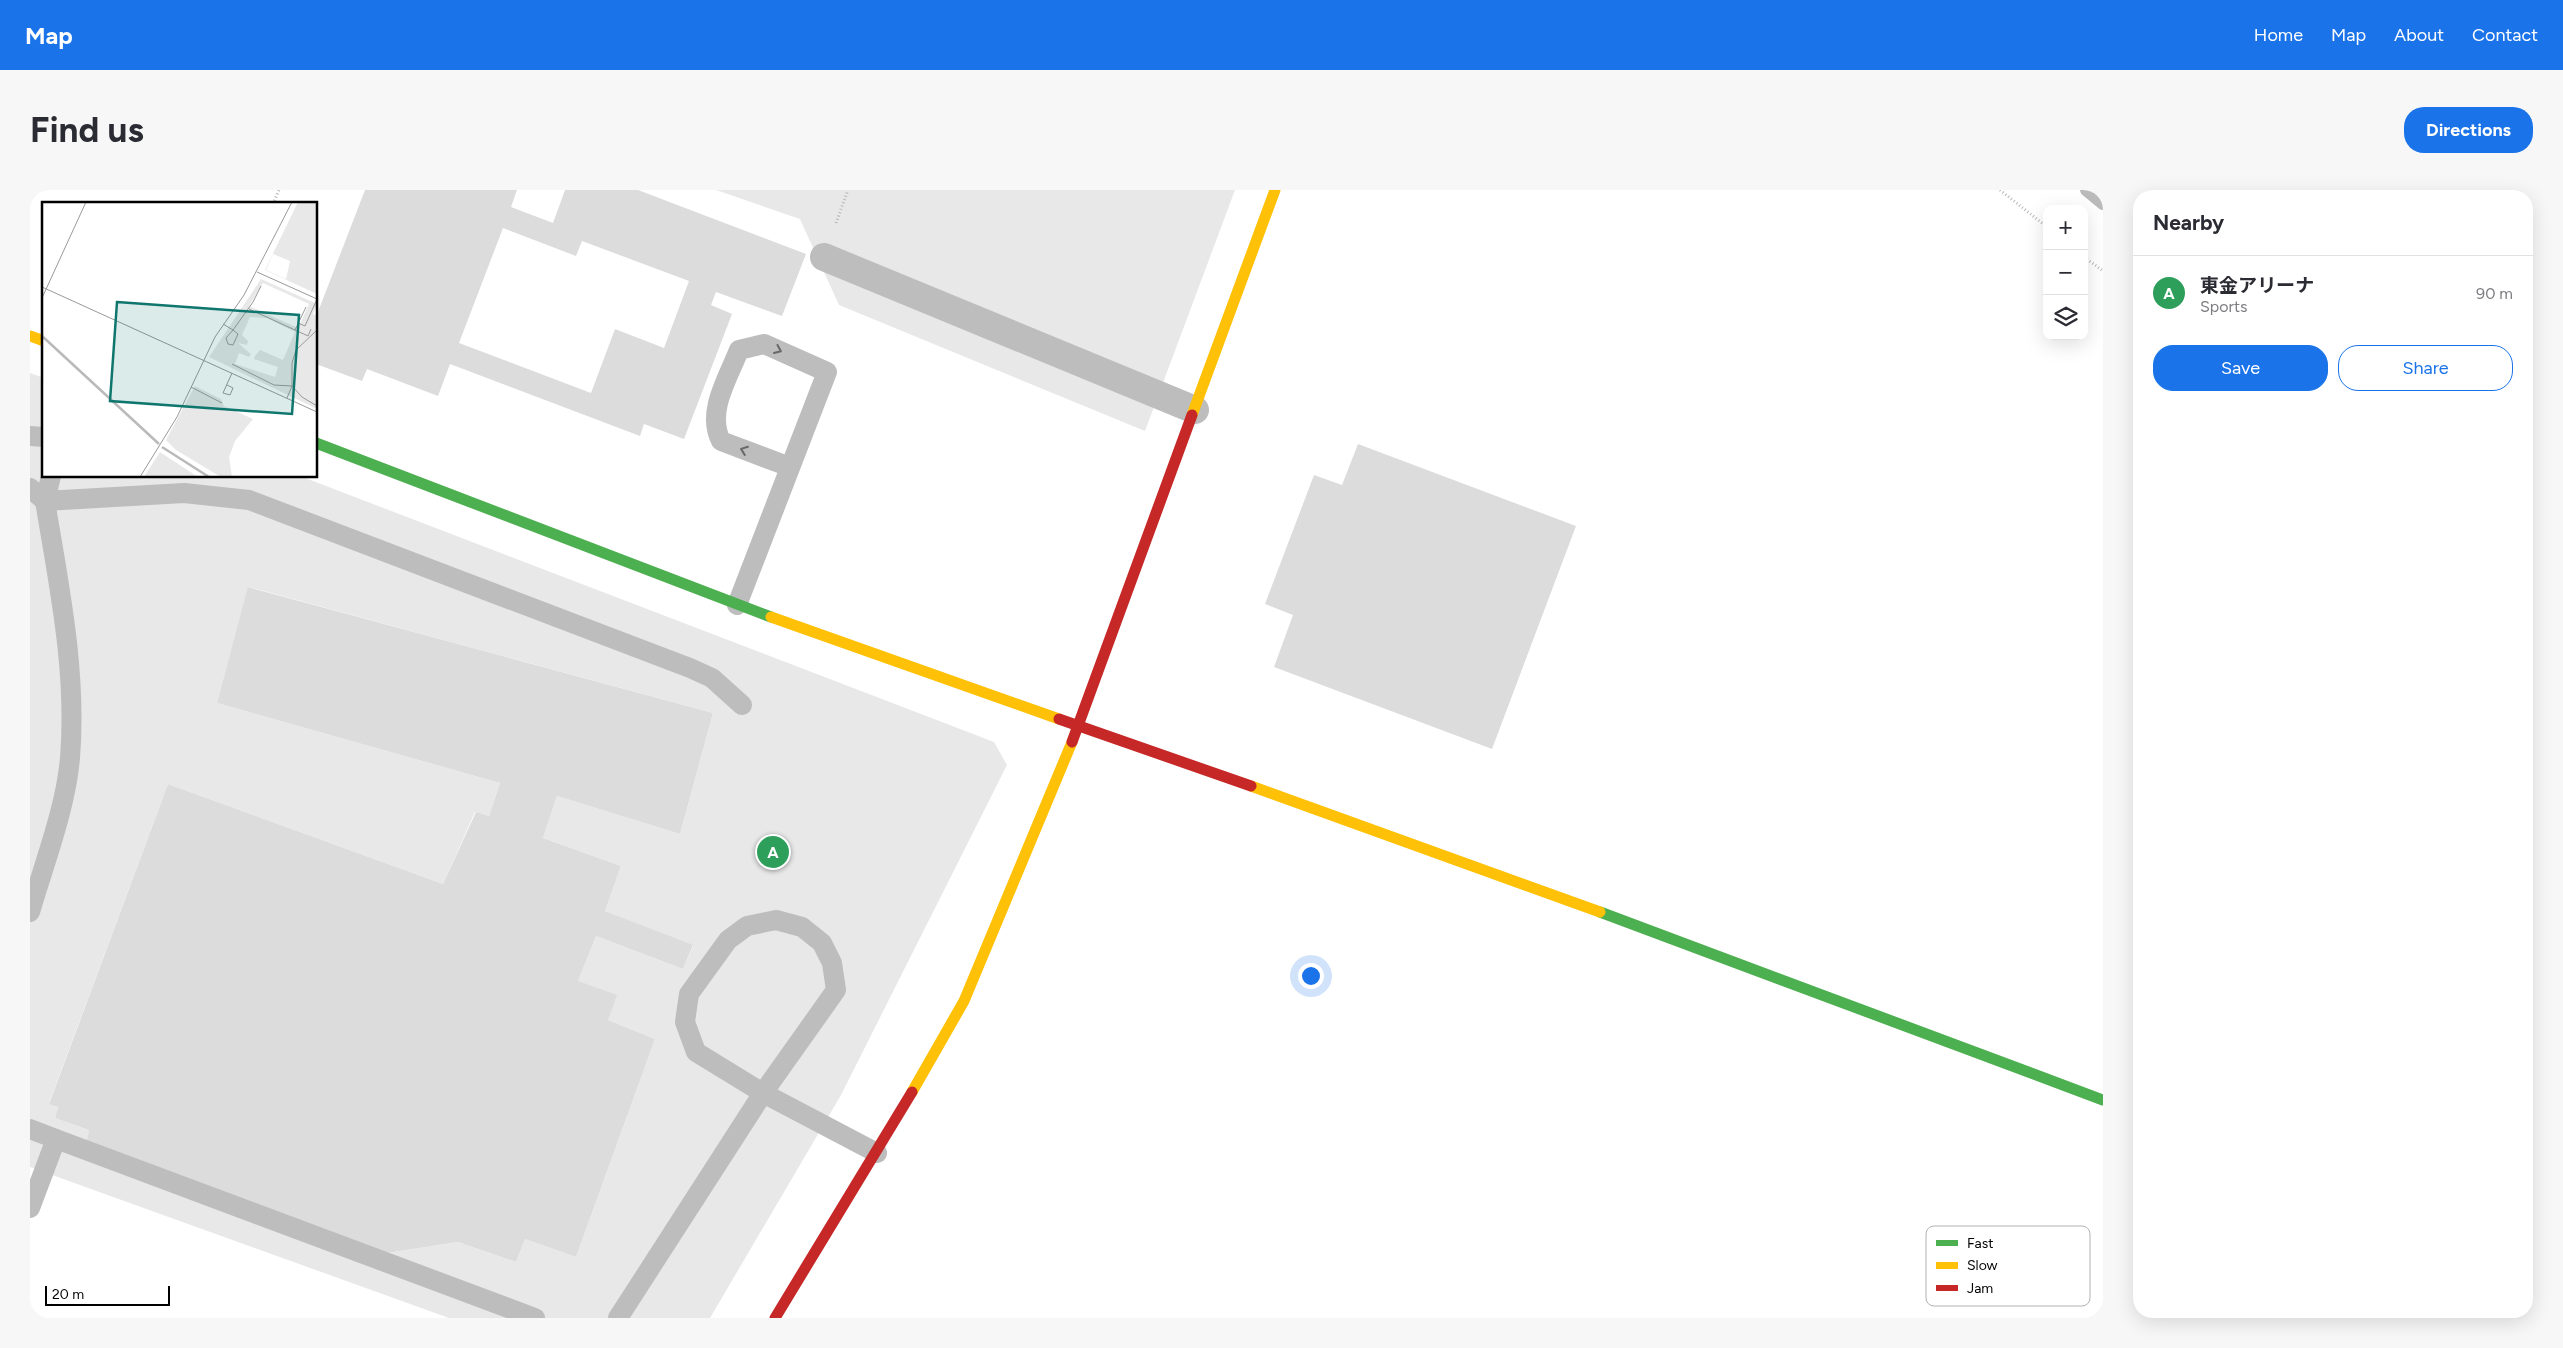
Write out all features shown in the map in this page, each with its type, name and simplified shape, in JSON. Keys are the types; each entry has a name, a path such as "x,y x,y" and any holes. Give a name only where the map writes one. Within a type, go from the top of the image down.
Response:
{"street":[{"path":"774,1318 877,1153 964,1001 1078,726 1275,190"},
{"path":"824,256 1195,410"},
{"path":"30,336 42,340"},
{"path":"318,444 737,605 1497,872 2103,1100"}],"lane":[{"path":"737,605 827,372 764,344 749,346 739,350 716,406 716,431 721,441 790,467"},
{"path":"30,912 58,821 70,759 72,675 45,501 51,478"},
{"path":"30,488 45,501 184,493 249,500 690,668 712,678 742,705"},
{"path":"618,1318 763,1094 836,990 832,963 822,943 802,927 776,920 747,926 728,940 689,994 685,1022 696,1052 763,1094 877,1153"},
{"path":"30,1129 535,1318"},
{"path":"30,1208 56,1139"}],"path":[{"path":"274,202 279,190"},
{"path":"2000,190 2043,224"},
{"path":"2088,260 2103,271"}],"shaded area":[{"path":"716,190 1235,190 1145,431 839,305 800,219"},
{"path":"30,373 42,377 42,478 305,478 994,742 1007,765 841,1095 710,1318 449,1318 30,1167","holes":["249,587 713,713 680,834 557,796 543,838 621,866 605,911 693,946 683,969 596,936 578,981 608,1020 655,1039 576,1257 525,1239 516,1262 458,1242 380,1254 89,1130 55,1118 58,1107 49,1103 168,784 443,884 475,812 489,816 500,783 217,703"]}],"building":[{"path":"365,190 517,190 511,207 553,223 565,190 638,190 806,254 782,316 716,292 711,305 732,314 684,439 644,424 640,436 450,364 438,396 367,369 362,381 318,365 318,312","holes":["503,228 576,256 582,241 689,281 664,348 615,329 591,393 459,343"]},
{"path":"1358,444 1576,526 1492,749 1274,667 1293,615 1265,604 1314,475 1342,485"},
{"path":"248,587 713,713 680,834 557,796 543,838 621,866 605,911 693,945 683,969 596,936 578,981 617,995 608,1020 655,1039 576,1257 525,1239 516,1262 458,1242 380,1254 87,1141 89,1130 55,1118 58,1107 49,1104 168,784 443,884 476,812 489,816 500,783 217,703"}],"waterway":[{"path":"2086,190 2103,204"}],"traffic: fast":[{"path":"318,444 771,617"},
{"path":"1600,912 2103,1100"}],"traffic: slow":[{"path":"1192,415 1275,190"},
{"path":"30,336 42,340"},
{"path":"771,617 1059,719"},
{"path":"912,1092 964,1001 1072,742"},
{"path":"1251,786 1600,912"}],"traffic: jam":[{"path":"1072,742 1192,415"},
{"path":"1059,719 1251,786"},
{"path":"775,1318 912,1092"}],"place":[{"name":"東金アリーナ","path":"773,852"}]}
